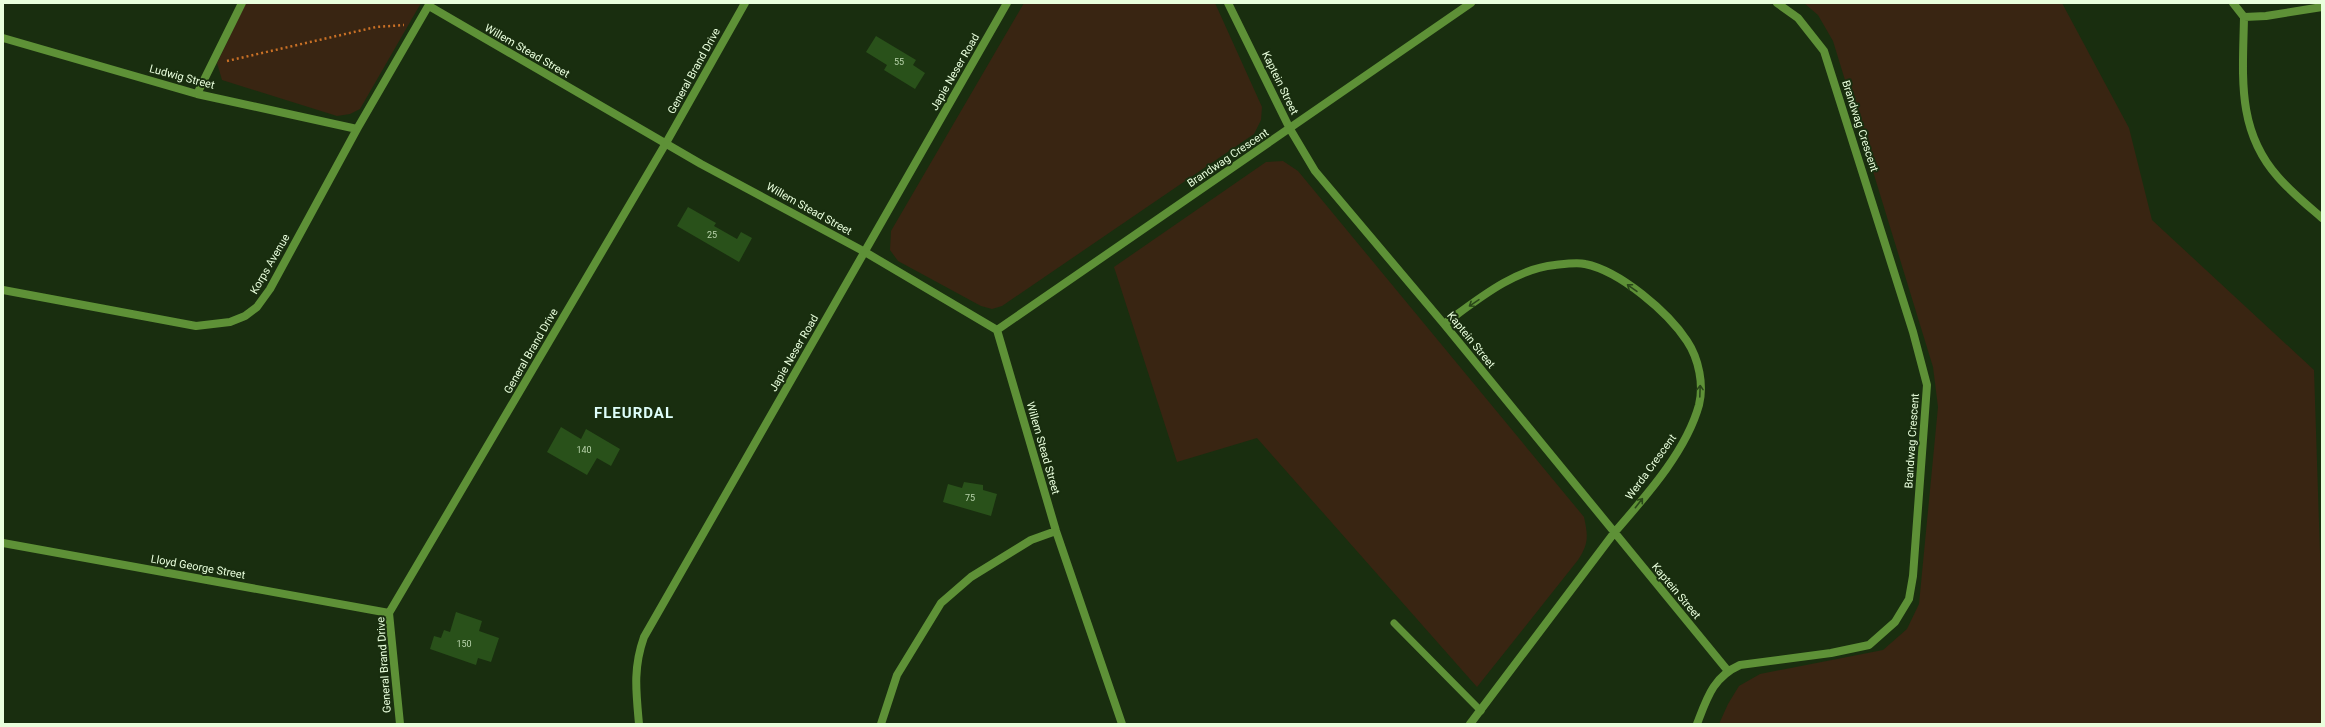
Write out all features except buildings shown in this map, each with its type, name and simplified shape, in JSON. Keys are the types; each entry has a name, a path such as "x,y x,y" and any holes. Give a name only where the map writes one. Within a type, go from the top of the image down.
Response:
{"street":[{"path":"197,94 242,3"},
{"name":"General Brand Drive","path":"400,724 390,613 666,143 745,3"},
{"name":"Japie Neser Road","path":"639,724 635,678 637,656 644,637 1007,3"},
{"name":"Kaptein Street","path":"1228,3 1290,129 1314,171 1444,324 1728,671"},
{"name":"Brandwag Crescent","path":"997,330 1471,3"},
{"name":"Brandwag Crescent","path":"1697,724 1709,691 1717,680 1728,671 1740,666 1831,653 1869,645 1895,622 1909,599 1913,576 1927,385 1913,332 1824,51 1798,18 1777,3"},
{"path":"2233,3 2244,18 2242,95 2249,124 2260,148 2277,176 2322,218"},
{"name":"Willem Stead Street","path":"429,4 666,143 865,252 997,330 1056,532 1122,724"},
{"name":"Korps Avenue","path":"3,290 196,326 230,322 245,316 258,307 270,289 357,129 429,4"},
{"path":"2244,18 2322,7"},
{"name":"Ludwig Street","path":"3,38 197,94 357,129"},
{"name":"Werda Crescent","path":"1444,324 1524,271 1554,265 1584,263 1608,271 1653,303 1687,342 1700,372 1699,404 1687,438 1640,503 1614,533 1470,724"},
{"path":"880,724 897,675 940,603 971,577 1031,540 1056,532"},
{"name":"Lloyd George Street","path":"3,543 390,613"}],"lane":[{"path":"1394,623 1481,711"}],"path":[{"path":"211,65 376,26 417,25"}],"shaded area":[{"path":"246,3 421,3 360,109 350,114 337,116 222,80 217,63"},
{"path":"1024,3 1215,3 1262,107 1261,120 1254,134 1002,306 992,309 981,306 898,261 890,250 891,231"},
{"path":"1804,3 2062,3 2129,128 2152,220 2314,370 2322,614 2322,724 1719,724 1728,704 1739,686 1760,674 1883,650 1907,629 1919,604 1938,407 1933,367 1833,41 1818,15"},
{"path":"1283,161 1298,171 1584,517 1587,539 1578,560 1477,687 1257,438 1177,462 1114,267 1266,162"}],"district":[{"name":"FLEURDAL","path":"634,413"}]}
